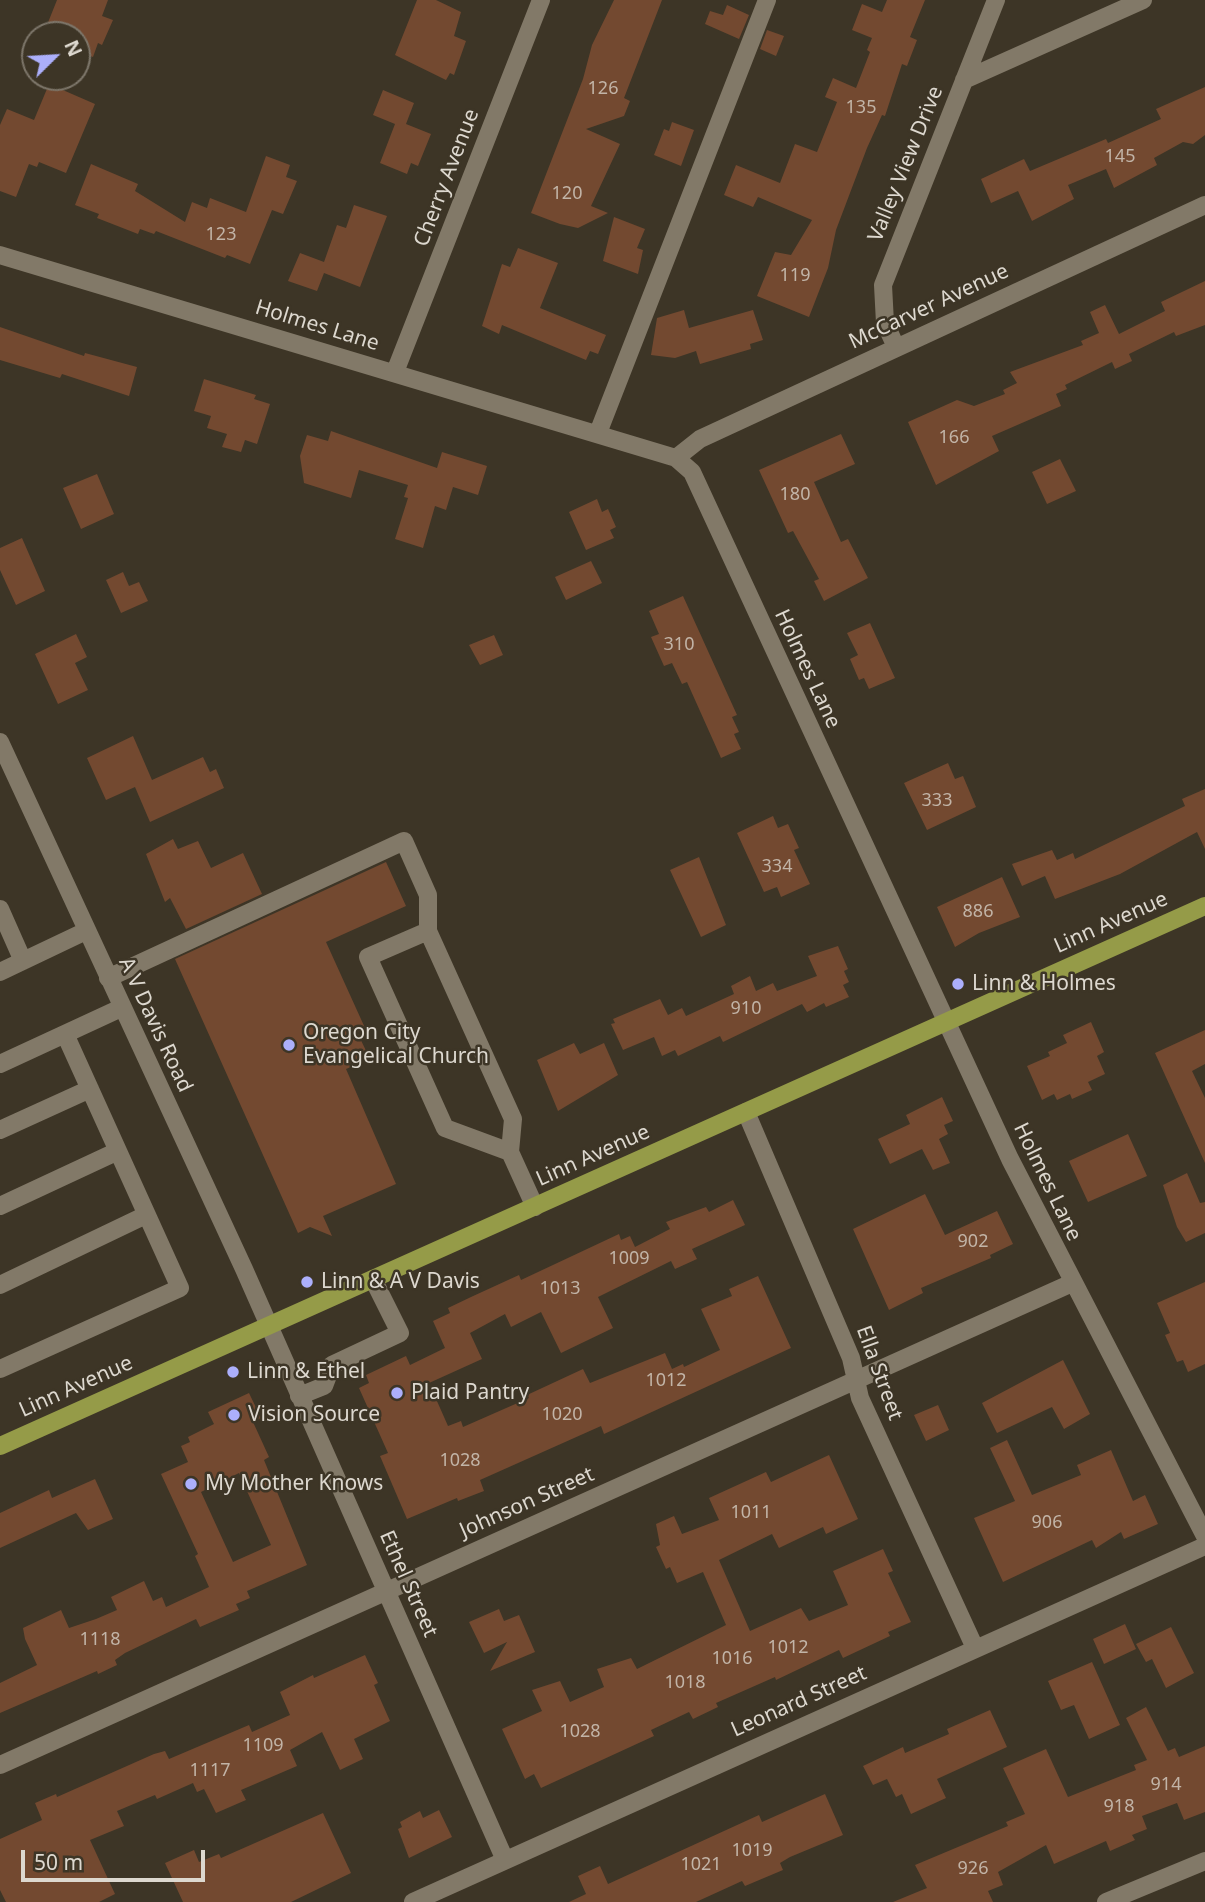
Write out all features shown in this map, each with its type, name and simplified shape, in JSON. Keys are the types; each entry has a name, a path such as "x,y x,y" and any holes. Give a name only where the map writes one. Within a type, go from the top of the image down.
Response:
{"main road":[{"name":"Linn Avenue","path":"0,1446 1205,905"}],"street":[{"name":"Cherry Avenue","path":"395,372 541,0"},
{"path":"598,433 767,0"},
{"name":"Valley View Drive","path":"896,347 886,323 883,285 996,0"},
{"path":"964,80 1143,0"},
{"name":"McCarver Avenue","path":"676,458 700,439 1205,205"},
{"name":"Holmes Lane","path":"0,255 598,433 676,458 692,472 945,1023 1072,1283 1205,1536"},
{"name":"A V Davis Road","path":"0,742 268,1326"},
{"path":"108,978 404,841 428,895 428,930 513,1119 510,1152 535,1207"},
{"path":"0,909 23,961"},
{"path":"428,930 368,957 445,1128 510,1152"},
{"path":"0,972 86,931"},
{"path":"0,1064 121,1008"},
{"path":"0,1369 180,1288 65,1034"},
{"path":"0,1130 90,1088"},
{"name":"Ella Street","path":"746,1112 851,1358 860,1398 975,1648"},
{"path":"0,1206 118,1151"},
{"path":"0,1285 146,1215"},
{"path":"299,1396 324,1386 332,1365 400,1333 373,1279"},
{"name":"Johnson Street","path":"0,1765 1072,1283"},
{"name":"Ethel Street","path":"268,1326 505,1860"},
{"name":"Leonard Street","path":"413,1902 1205,1546"},
{"path":"1106,1902 1205,1861"}],"building":[{"path":"57,0 108,0 102,16 113,20 102,45 98,43 93,57 91,21 49,21"},
{"path":"417,0 436,0 461,12 454,36 466,41 454,75 450,73 446,80 395,55"},
{"path":"614,0 662,0 624,98 630,101 624,116 586,129 620,144 591,206 608,213 578,228 531,213 583,79 592,45"},
{"path":"887,0 925,0 910,37 917,40 907,66 902,64 885,116 882,115 867,148 836,230 828,268 809,317 757,296 775,252 791,255 812,220 758,197 753,207 724,195 736,165 780,183 795,144 817,152 837,102 825,97 833,78 856,88 870,52 867,50 872,38 852,30 862,4 882,12"},
{"path":"727,5 749,15 739,39 705,24 710,11 723,15"},
{"path":"767,30 784,36 776,56 760,49"},
{"path":"1205,87 1205,135 1193,144 1183,142 1154,158 1157,165 1114,188 1106,169 1068,185 1074,199 1032,221 1018,191 991,203 981,179 1024,159 1030,171 1106,139 1108,143 1161,119 1156,109"},
{"path":"383,90 414,103 406,124 431,134 418,166 411,163 407,174 380,163 395,124 373,115"},
{"path":"46,91 65,91 95,104 66,173 39,162 37,167 29,164 16,197 0,191 0,125 7,109 34,120"},
{"path":"672,122 694,130 681,166 654,155 664,129 669,131"},
{"path":"266,156 290,165 286,177 297,181 283,214 272,210 250,264 227,255 225,258 156,231 154,234 140,229 138,234 97,218 99,214 75,205 91,164 138,184 135,191 185,222 192,202 207,208 210,198 246,212"},
{"path":"354,205 387,216 360,287 324,273 317,291 288,281 300,253 324,262 337,225 346,228"},
{"path":"614,217 645,229 637,248 643,250 638,274 603,261"},
{"path":"518,248 558,263 540,308 606,335 598,354 590,351 586,360 502,325 499,334 482,326 502,264 510,267"},
{"path":"1205,281 1205,325 1176,336 1174,332 1129,354 1132,361 1115,369 1112,362 1065,385 1067,389 1056,394 1061,406 992,436 999,451 936,485 908,422 957,400 974,406 1005,394 1003,390 1017,383 1010,372 1083,345 1081,341 1099,333 1090,312 1105,305 1119,334 1165,311 1161,302"},
{"path":"684,310 689,328 753,310 763,340 750,344 751,349 700,364 696,351 675,358 651,355 657,318"},
{"path":"0,327 84,356 85,353 137,367 129,396 62,374 60,378 0,360"},
{"path":"204,379 256,395 254,399 270,404 257,444 245,440 241,452 222,447 227,434 207,428 211,416 194,411"},
{"path":"331,431 437,468 442,452 487,466 478,495 453,487 446,510 435,506 423,548 395,539 408,498 404,497 408,485 359,470 351,498 304,483 300,456 307,435 328,441"},
{"path":"841,434 855,464 814,482 841,542 848,539 868,578 824,601 814,581 819,579 793,531 788,533 759,470"},
{"path":"1060,459 1076,491 1047,504 1032,472"},
{"path":"97,474 114,514 81,529 63,488"},
{"path":"597,499 602,512 608,509 616,527 610,530 614,538 586,550 569,512"},
{"path":"22,538 45,591 16,605 0,570 0,548"},
{"path":"591,561 602,583 566,600 555,577"},
{"path":"123,572 129,586 139,582 148,601 121,613 106,580"},
{"path":"683,596 737,715 732,717 739,732 734,734 741,749 721,758 687,682 682,684 672,663 664,666 651,637 659,634 649,611"},
{"path":"870,623 895,678 869,689 864,678 859,680 850,659 858,655 847,633"},
{"path":"76,634 87,657 75,663 88,690 58,704 35,654"},
{"path":"494,635 503,655 480,665 469,645"},
{"path":"133,736 152,780 203,757 210,772 216,769 224,788 150,822 135,787 106,800 87,758"},
{"path":"948,763 955,779 963,776 976,807 927,830 904,783"},
{"path":"1205,789 1205,849 1197,832 1120,874 1055,899 1045,876 1022,886 1012,864 1052,850 1057,860 1073,853 1075,859 1185,806 1182,799"},
{"path":"773,816 778,828 788,824 799,848 794,850 810,884 781,897 777,887 764,892 737,833"},
{"path":"173,839 178,849 198,841 211,868 243,853 262,894 186,929 170,898 165,902 146,854"},
{"path":"699,857 726,925 701,937 670,870"},
{"name":"Oregon City Evangelical Church","path":"386,862 406,906 326,942 365,1028 357,1032 370,1059 346,1069 396,1184 323,1216 332,1236 310,1227 298,1233 175,959"},
{"path":"1002,877 1020,917 979,933 955,947 937,907"},
{"path":"838,946 848,969 844,971 849,982 843,985 849,997 826,1007 824,1003 807,1012 802,1004 723,1042 720,1036 678,1056 675,1050 662,1056 654,1037 623,1050 611,1024 615,1023 613,1019 660,999 668,1015 682,1008 686,1016 734,994 731,986 750,976 756,991 773,983 777,991 817,976 808,956"},
{"path":"1091,1022 1104,1052 1097,1056 1105,1074 1088,1082 1092,1090 1072,1099 1070,1094 1057,1100 1054,1094 1042,1100 1027,1066 1050,1056 1048,1052 1067,1043 1063,1035"},
{"path":"1205,1030 1205,1064 1192,1071 1205,1098 1205,1163 1155,1053"},
{"path":"574,1043 580,1054 604,1043 618,1075 558,1111 537,1060"},
{"path":"942,1097 953,1121 944,1125 948,1134 939,1139 950,1163 933,1170 922,1149 890,1164 878,1139 910,1124 906,1115"},
{"path":"1128,1134 1147,1176 1088,1202 1069,1161"},
{"path":"1187,1173 1200,1203 1205,1202 1205,1233 1186,1242 1177,1227 1163,1185"},
{"path":"925,1194 945,1235 997,1211 1013,1244 990,1255 991,1258 921,1288 923,1293 889,1310 853,1229"},
{"path":"733,1200 745,1225 692,1249 697,1259 675,1269 671,1261 598,1297 613,1328 561,1353 541,1312 511,1327 505,1314 470,1333 482,1359 429,1383 448,1426 461,1421 463,1427 529,1398 527,1395 583,1369 590,1383 665,1353 672,1369 683,1364 684,1367 720,1350 701,1309 732,1296 729,1289 758,1276 791,1348 604,1434 601,1426 480,1480 484,1491 458,1501 457,1498 407,1519 380,1456 388,1453 359,1388 369,1383 366,1375 406,1356 410,1365 445,1348 433,1321 450,1313 448,1308 471,1297 519,1275 521,1280 619,1234 621,1240 630,1236 635,1247 670,1229 666,1222 706,1207 709,1212"},
{"path":"1205,1282 1205,1364 1188,1372 1183,1360 1177,1362 1165,1335 1170,1333 1157,1303"},
{"path":"1063,1360 1090,1414 1064,1429 1052,1407 997,1433 982,1403"},
{"path":"249,1393 261,1418 253,1422 269,1457 264,1460 307,1565 247,1591 250,1598 236,1604 239,1610 200,1627 196,1619 125,1653 115,1660 117,1665 0,1713 0,1683 37,1665 23,1628 61,1610 69,1628 96,1619 117,1610 111,1597 144,1581 153,1601 162,1597 166,1607 209,1587 195,1556 198,1554 161,1474 188,1462 181,1446 190,1442 188,1437 214,1424 208,1412","holes":["239,1473 271,1545 233,1562 201,1492"]},
{"path":"938,1405 949,1430 926,1441 914,1415"},
{"path":"1007,1440 1032,1495 1081,1475 1077,1465 1111,1450 1133,1501 1145,1495 1158,1524 1124,1539 1121,1532 1096,1548 1092,1540 1003,1582 974,1518 1015,1501 990,1448"},
{"path":"829,1455 858,1519 826,1534 823,1527 779,1548 772,1534 719,1560 750,1631 801,1608 809,1621 848,1605 833,1571 883,1549 893,1571 888,1573 911,1622 888,1632 890,1636 843,1658 839,1650 776,1680 775,1677 716,1703 718,1707 693,1719 689,1712 651,1730 654,1736 541,1788 534,1774 525,1779 502,1729 542,1711 532,1690 560,1681 570,1702 604,1687 597,1669 631,1658 637,1669 726,1625 703,1572 677,1583 670,1567 666,1569 656,1547 660,1545 656,1524 674,1516 682,1534 719,1520 709,1498 766,1472 771,1482"},
{"path":"95,1479 113,1519 88,1530 76,1513 0,1548 0,1513 49,1490 52,1498"},
{"path":"499,1609 504,1621 519,1615 535,1652 490,1671 507,1642 484,1653 469,1622"},
{"path":"1125,1624 1136,1649 1104,1664 1093,1639"},
{"path":"1171,1627 1194,1673 1166,1688 1152,1659 1146,1662 1136,1644"},
{"path":"365,1655 378,1683 374,1685 390,1721 354,1739 363,1759 340,1770 322,1732 290,1750 297,1766 241,1790 246,1800 216,1813 204,1789 197,1792 193,1783 157,1799 155,1795 117,1811 124,1826 90,1840 115,1894 99,1902 6,1902 0,1890 0,1839 42,1820 35,1803 56,1794 57,1797 154,1754 165,1751 169,1759 249,1725 252,1732 290,1715 280,1692 313,1675 314,1678"},
{"path":"1092,1662 1120,1725 1089,1739 1074,1705 1061,1710 1048,1681"},
{"path":"1146,1707 1168,1751 1175,1748 1179,1757 1205,1746 1205,1812 1184,1820 1177,1803 1142,1816 1147,1829 1132,1835 1135,1840 1110,1851 1106,1841 1054,1864 1046,1845 998,1872 1003,1885 988,1891 993,1902 893,1902 927,1888 915,1865 1008,1826 1006,1822 1025,1814 1003,1768 1046,1749 1068,1797 1136,1770 1134,1765 1147,1760 1126,1718"},
{"path":"990,1710 1007,1747 937,1779 946,1798 911,1814 902,1794 896,1797 887,1779 873,1785 863,1766 903,1747 905,1753 949,1734 947,1729"},
{"path":"825,1794 843,1835 790,1857 780,1863 783,1870 745,1886 742,1881 696,1902 569,1902 586,1894 578,1876 600,1866 608,1884 759,1815 762,1822"},
{"path":"439,1810 452,1837 409,1858 398,1829 402,1827 400,1822 420,1811 423,1818"},
{"path":"323,1813 351,1873 291,1902 183,1902 165,1863 194,1850 199,1862 219,1854 221,1858"}],"place":[{"name":"Linn & Holmes","path":"958,984"},
{"name":"Oregon City Evangelical Church","path":"289,1045"},
{"name":"Linn & A V Davis","path":"307,1282"},
{"name":"Linn & Ethel","path":"233,1372"},
{"name":"Plaid Pantry","path":"397,1393"},
{"name":"Vision Source","path":"234,1415"},
{"name":"My Mother Knows","path":"191,1484"}]}
